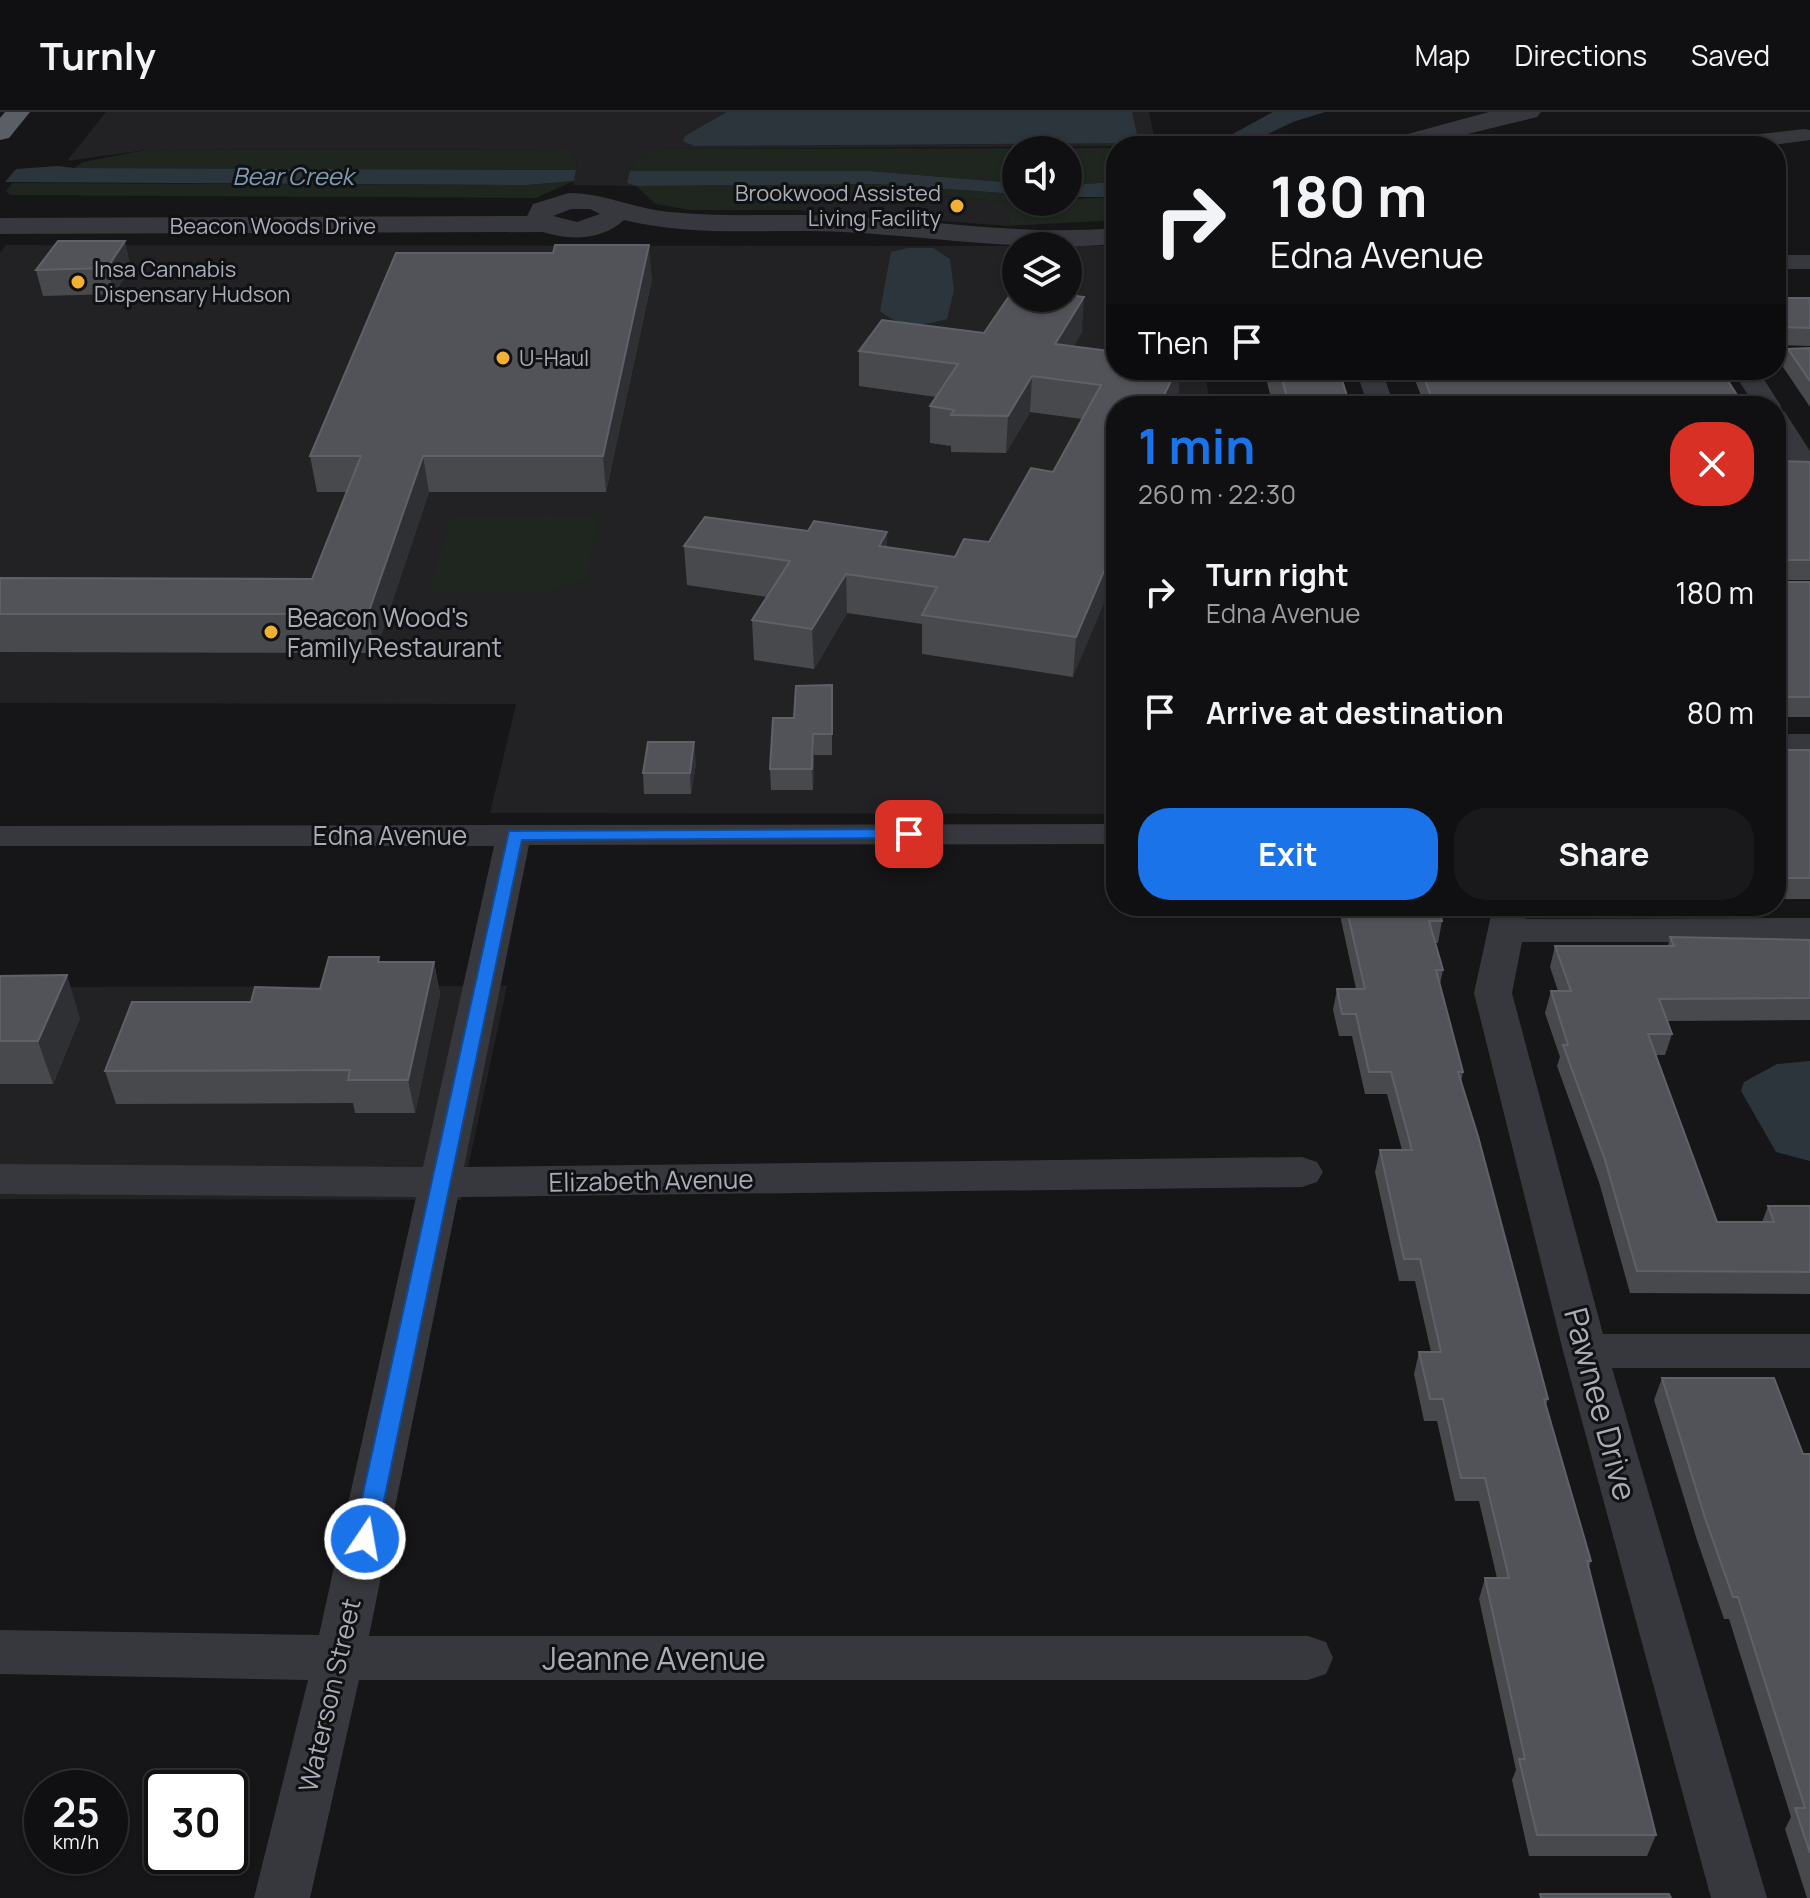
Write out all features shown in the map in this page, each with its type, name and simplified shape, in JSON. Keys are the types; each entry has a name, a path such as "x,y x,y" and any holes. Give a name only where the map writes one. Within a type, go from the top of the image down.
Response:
{"highway":[{"path":"0,133 18,112"}],"street":[{"path":"1426,136 1479,121 1529,112"},
{"path":"1782,120 1807,135"},
{"path":"1786,137 1807,135"},
{"name":"Beacon Woods Drive","path":"0,210 544,217 571,229 608,216 676,229 841,224 1019,239 1106,236"},
{"name":"Beacon Woods Drive","path":"0,226 544,217"},
{"path":"1786,262 1810,262"},
{"path":"1786,356 1810,356"},
{"path":"1786,433 1808,466"},
{"path":"1786,466 1808,466"},
{"path":"1786,744 1810,744"},
{"name":"Edna Avenue","path":"0,836 1106,834"},
{"name":"Waterson Street","path":"282,1898 339,1658 514,835"},
{"path":"1510,918 1810,930"},
{"name":"Pawnee Drive","path":"1510,918 1493,993 1585,1351 1739,1898"},
{"name":"Elizabeth Avenue","path":"0,1179 441,1182 1302,1172"},
{"path":"1585,1351 1810,1351"},
{"name":"Jeanne Avenue","path":"0,1652 339,1658 1308,1658"}],"shaded area":[{"path":"106,112 1149,112 1154,136 1106,136 1106,146 1082,146 1082,136 1002,136 1002,147 657,149 627,183 636,186 573,185 577,163 568,149 146,150 67,161"},
{"path":"1002,148 1002,182 869,171 630,171 635,162 657,149"},
{"path":"1082,148 1106,148 1106,183 1082,184"},
{"path":"568,149 577,163 576,170 74,168 83,162 146,150"},
{"path":"574,181 536,198 10,195 6,191 12,183 527,185"},
{"path":"878,184 1002,193 1002,201 921,194 803,191 795,210 690,210 656,204 636,186"},
{"path":"803,191 921,194 1002,201 1002,216 1010,216 1009,226 795,210"},
{"path":"1106,198 1106,221 1009,226 1010,216 1082,216 1082,199"},
{"path":"6,245 1002,246 1002,312 1082,312 1082,246 1106,246 1106,380 1206,380 1209,396 1106,396 1106,814 490,813 516,704 0,703 0,253"},
{"path":"598,515 586,579 546,591 429,592 451,516"},
{"path":"507,986 461,1200 0,1199 0,987"}],"water":[{"path":"727,112 1132,112 1137,136 1106,136 1106,143 1082,143 1082,136 1002,136 1002,144 694,146 683,141 685,136"},
{"path":"1273,112 1325,112 1264,136 1229,136"},
{"name":"Bear Creek","path":"58,166 576,170 574,181 527,185 5,182 16,169"},
{"path":"630,171 869,171 1002,182 1002,193 878,184 636,186 627,183"},
{"path":"1106,183 1106,197 1082,197 1082,184"},
{"path":"933,248 950,259 954,290 947,319 912,324 896,321 880,311 891,252"},
{"path":"1810,1061 1810,1161 1776,1152 1741,1091 1744,1082 1777,1064"}],"building":[{"path":"58,241 125,241 107,268 36,270"},
{"path":"555,245 649,245 603,456 423,456 368,614 0,614 0,578 312,579 361,456 310,456 396,253 553,253"},
{"path":"1786,298 1810,298 1810,328 1786,327"},
{"path":"1002,307 1002,312 1075,312 1055,344 1106,351 1106,380 1171,380 1164,396 1106,396 1106,566 1076,637 922,615 937,587 846,574 812,629 752,620 790,561 684,546 705,517 808,531 814,521 887,532 879,546 955,557 964,539 989,542 1031,468 1053,472 1101,385 1032,376 1008,416 951,415 954,410 930,406 958,364 859,351 882,320 984,333"},
{"path":"1810,348 1810,381 1788,349"},
{"path":"1282,380 1342,380 1347,396 1286,396"},
{"path":"1425,380 1727,380 1738,396 1431,396"},
{"path":"1786,461 1810,462 1810,560 1786,560"},
{"path":"1786,582 1810,582 1810,697 1786,697"},
{"path":"832,685 832,734 813,734 812,769 770,769 773,718 794,718 796,686"},
{"path":"648,742 694,742 690,773 643,773"},
{"path":"1786,750 1810,750 1810,878 1786,878"},
{"path":"1348,916 1441,916 1442,921 1429,921 1443,970 1436,970 1463,1072 1458,1072 1548,1399 1544,1399 1591,1561 1587,1561 1656,1835 1537,1835 1519,1759 1525,1759 1485,1578 1509,1578 1485,1478 1461,1478 1443,1399 1430,1399 1419,1352 1441,1352 1420,1259 1404,1259 1380,1150 1412,1150 1391,1072 1369,1072 1356,1014 1342,1014 1337,989 1365,989"},
{"path":"1670,937 1810,940 1810,998 1659,999 1672,1034 1648,1034 1717,1222 1774,1222 1768,1206 1810,1206 1810,1272 1637,1271 1605,1160 1563,1045 1568,1045 1551,991 1571,991 1555,946 1674,946"},
{"path":"329,957 379,957 378,962 434,962 408,1080 348,1080 350,1070 105,1071 132,1002 251,1002 255,987 320,989"},
{"path":"67,975 38,1041 0,1041 0,976"},
{"path":"1662,1378 1774,1378 1803,1454 1810,1454 1810,1853 1795,1808 1805,1808 1738,1597 1733,1597 1705,1518"},
{"path":"1540,1894 1669,1894 1671,1898 1541,1898"}],"place":[{"name":"Brookwood Assisted Living Facility","path":"957,206"},
{"name":"Insa Cannabis Dispensary Hudson","path":"78,282"},
{"name":"U-Haul","path":"503,358"},
{"name":"Beacon Wood's Family Restaurant","path":"271,632"}],"route":[{"path":"365,1539 514,835 909,834"}]}
